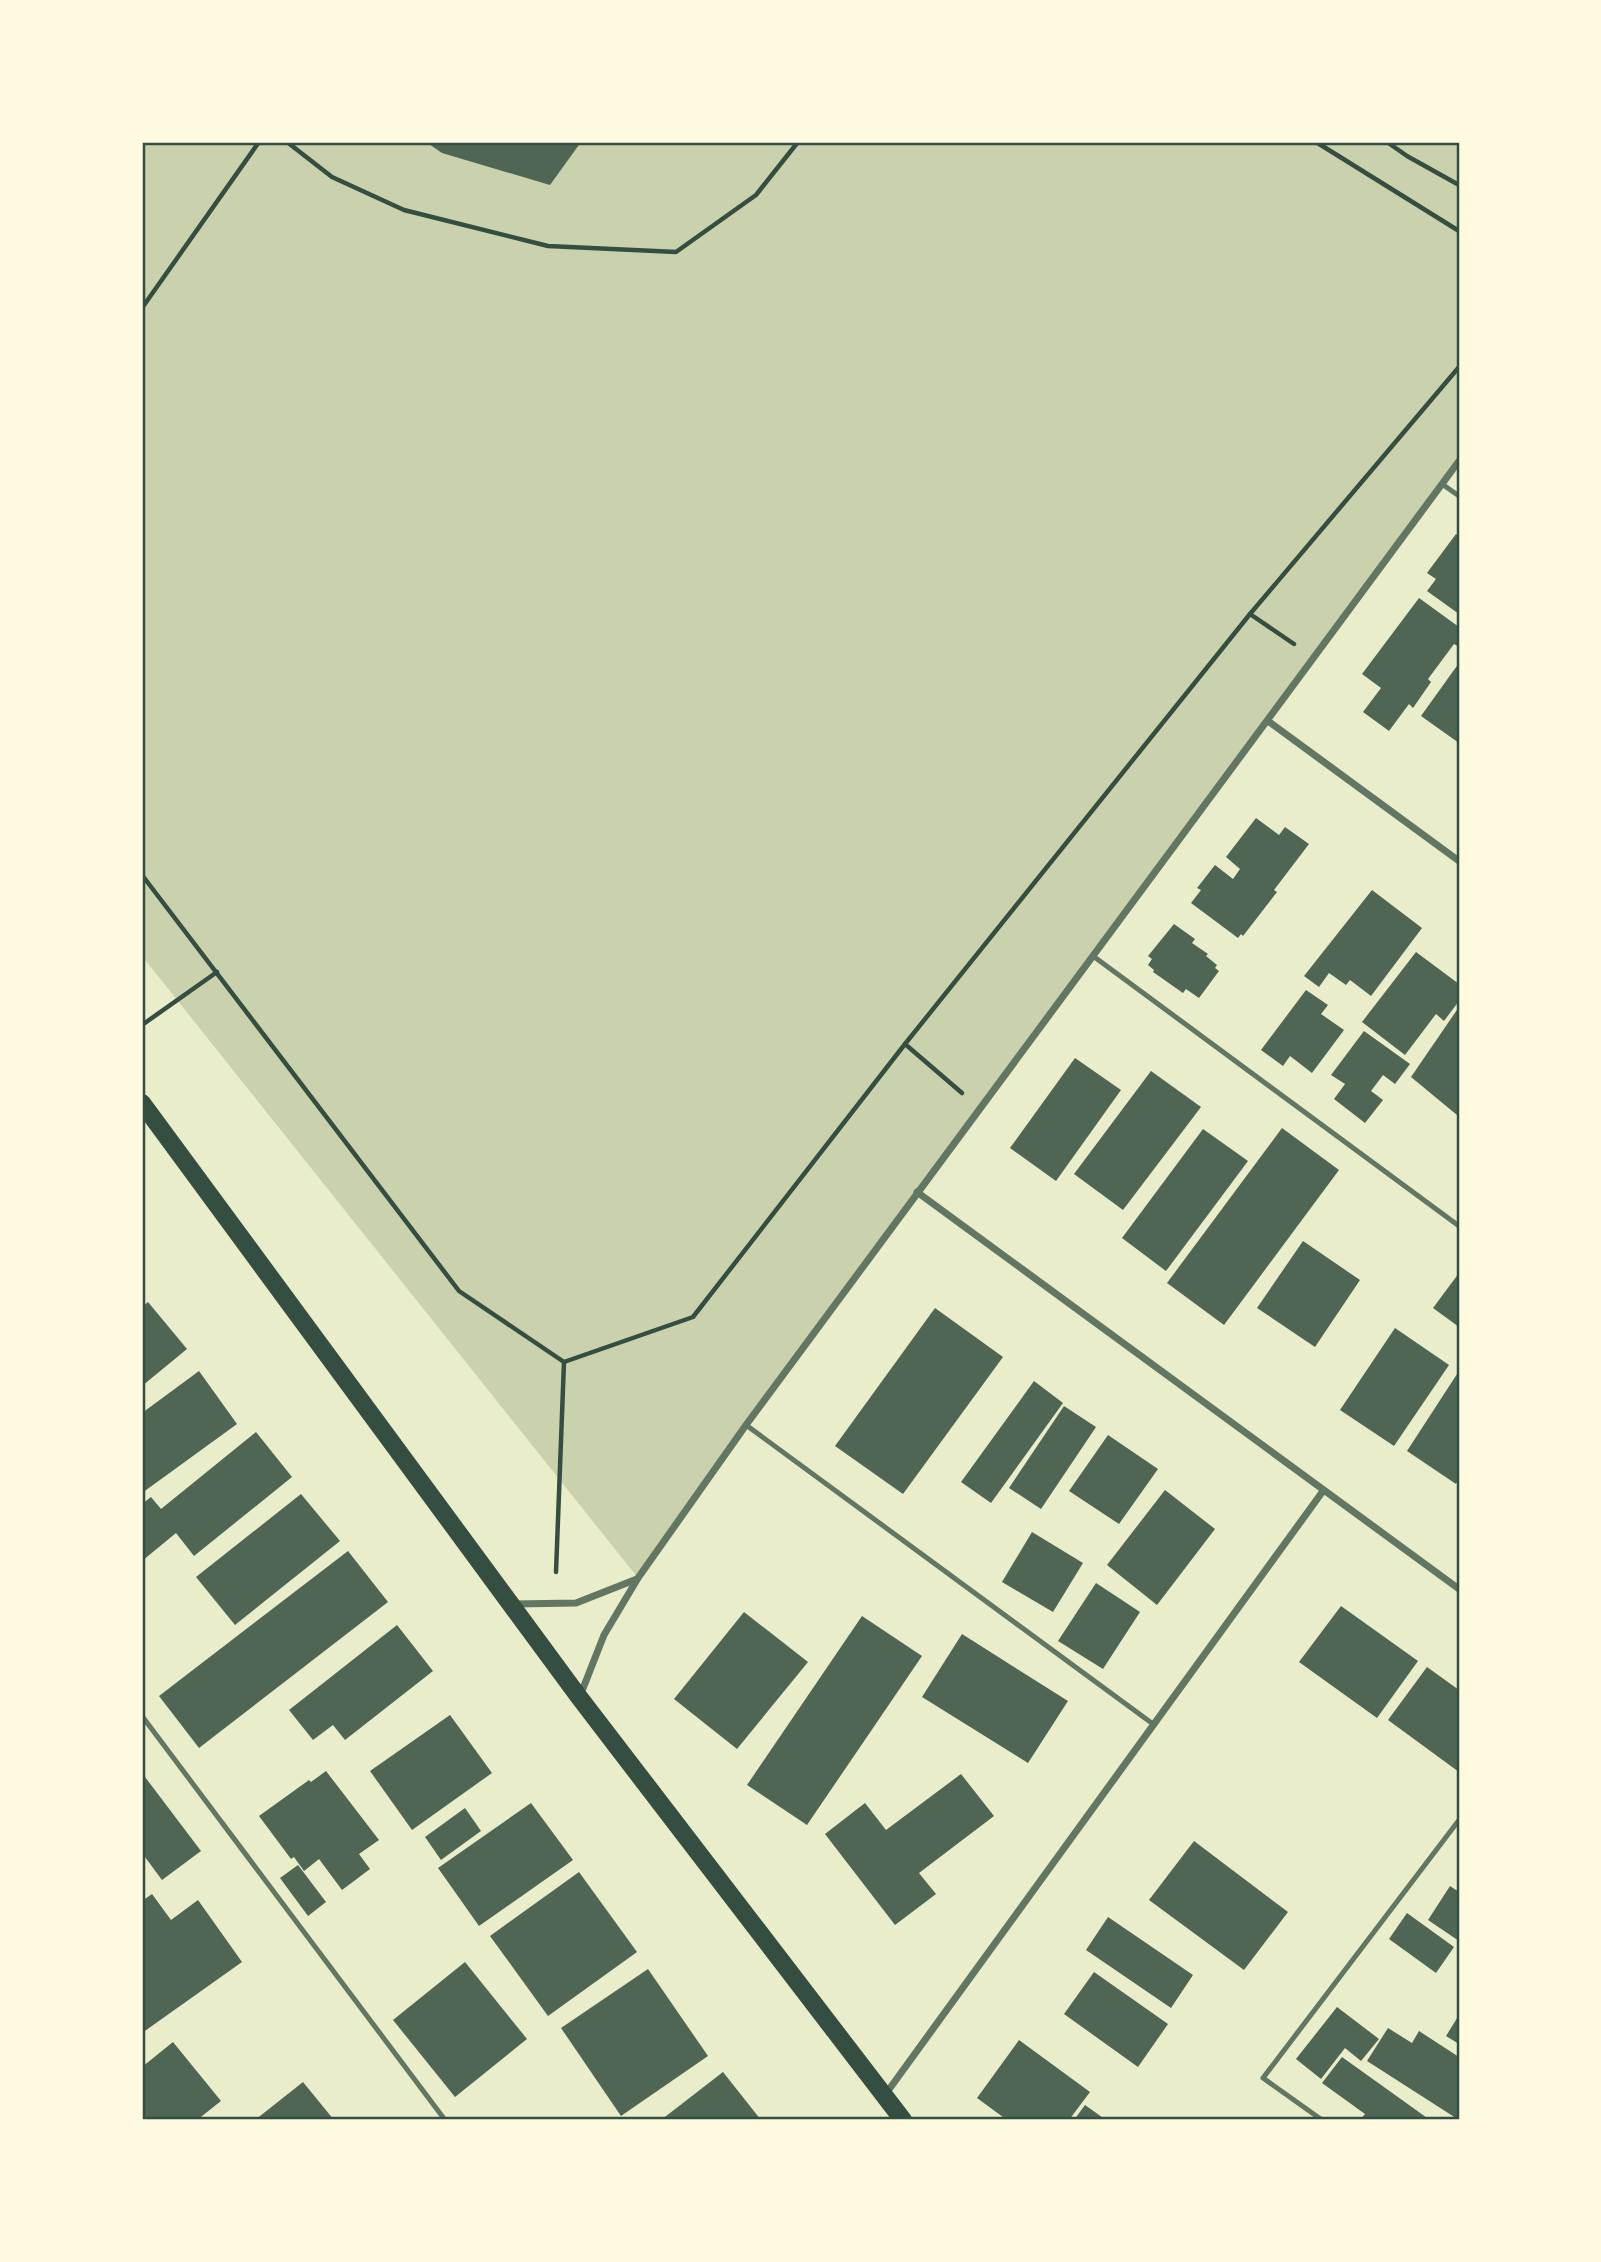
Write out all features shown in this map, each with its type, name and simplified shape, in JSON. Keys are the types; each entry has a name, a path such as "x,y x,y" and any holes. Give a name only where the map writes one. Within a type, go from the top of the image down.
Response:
{"main road":[{"path":"142,1102 579,1697 903,2120"}],"street":[{"path":"579,1697 604,1635 638,1578 746,1425 1459,461"},
{"path":"1268,721 1459,861"},
{"path":"917,1192 1459,1589"},
{"path":"884,2095 1323,1491"},
{"path":"511,1604 576,1602 638,1578"}],"lane":[{"path":"1442,484 1459,496"},
{"path":"1093,956 1459,1226"},
{"path":"746,1425 1153,1724"},
{"path":"142,1716 445,2120"},
{"path":"1322,2120 1263,2078 1459,1820"}],"path":[{"path":"142,307 258,142"},
{"path":"287,142 332,177 404,210 548,246 676,252 756,195 798,142"},
{"path":"1316,142 1459,231"},
{"path":"1387,142 1459,185"},
{"path":"564,1362 693,1317 905,1044 1250,614 1459,367"},
{"path":"1250,614 1315,659"},
{"path":"142,875 459,1291 564,1362"},
{"path":"142,1025 216,972"},
{"path":"905,1044 969,1099"},
{"path":"556,1572 564,1362"}],"green space":[{"path":"142,142 1459,142 1459,461 979,1108 638,1578 142,956"}],"building":[{"path":"426,142 581,142 550,185 442,153"},
{"path":"1456,534 1459,537 1459,614 1427,591 1436,579 1427,573"},
{"path":"1419,598 1459,627 1459,647 1454,644 1428,679 1431,682 1413,708 1409,704 1389,731 1363,712 1381,688 1362,674"},
{"path":"1459,663 1459,743 1421,716"},
{"path":"1256,818 1279,835 1285,827 1309,844 1274,890 1277,892 1243,936 1241,934 1238,938 1191,903 1201,890 1197,888 1215,865 1233,879 1240,869 1226,857"},
{"path":"1372,890 1422,928 1371,996 1350,980 1346,985 1329,973 1319,987 1304,976"},
{"path":"1174,924 1195,939 1192,943 1208,954 1206,956 1217,965 1215,968 1219,971 1199,998 1186,989 1183,993 1153,972 1148,965 1152,959 1148,956"},
{"path":"1416,952 1459,984 1459,1001 1444,1021 1436,1014 1405,1055 1362,1022"},
{"path":"1306,990 1328,1005 1321,1014 1344,1030 1312,1073 1290,1056 1283,1066 1261,1050"},
{"path":"1459,1007 1459,1112 1457,1115 1411,1077"},
{"path":"1364,1031 1410,1064 1395,1084 1383,1075 1371,1091 1383,1100 1365,1123 1334,1099 1345,1084 1331,1075"},
{"path":"1075,1058 1121,1090 1056,1181 1010,1148"},
{"path":"1151,1071 1201,1107 1123,1210 1074,1174"},
{"path":"1282,1128 1339,1170 1224,1325 1167,1283"},
{"path":"1203,1129 1248,1161 1166,1271 1122,1238"},
{"path":"1303,1241 1360,1280 1315,1347 1257,1308"},
{"path":"1459,1273 1459,1327 1433,1308"},
{"path":"148,1302 187,1349 142,1386 142,1307"},
{"path":"935,1308 1003,1357 903,1494 835,1446"},
{"path":"1395,1328 1449,1365 1394,1446 1340,1410"},
{"path":"199,1371 237,1424 142,1493 142,1413"},
{"path":"1459,1371 1459,1479 1456,1484 1407,1451"},
{"path":"1034,1381 1063,1403 991,1503 961,1482"},
{"path":"1064,1406 1096,1427 1041,1509 1009,1488"},
{"path":"256,1432 292,1477 194,1556 176,1533 142,1561 142,1504 151,1497 161,1509"},
{"path":"1108,1435 1158,1469 1119,1524 1069,1491"},
{"path":"1165,1490 1215,1529 1157,1605 1107,1565"},
{"path":"301,1494 340,1541 235,1625 196,1577"},
{"path":"1032,1532 1083,1563 1053,1612 1002,1582"},
{"path":"348,1551 388,1602 199,1748 159,1696"},
{"path":"1096,1583 1140,1612 1103,1669 1058,1641"},
{"path":"1341,1606 1418,1661 1377,1718 1299,1662"},
{"path":"744,1612 808,1662 737,1749 674,1699"},
{"path":"862,1616 922,1656 807,1825 747,1785"},
{"path":"397,1625 433,1671 345,1740 333,1725 313,1740 289,1710"},
{"path":"962,1634 1068,1701 1028,1763 922,1697"},
{"path":"1427,1667 1459,1690 1459,1772 1388,1720"},
{"path":"450,1715 492,1773 412,1830 370,1771"},
{"path":"326,1771 379,1840 359,1854 370,1869 342,1890 319,1859 304,1871 294,1857 291,1859 259,1816"},
{"path":"142,1773 201,1851 162,1880 142,1853"},
{"path":"961,1774 994,1816 919,1873 936,1894 895,1925 825,1834 865,1803 886,1830"},
{"path":"531,1803 573,1860 479,1926 438,1868"},
{"path":"465,1808 481,1831 441,1860 425,1837"},
{"path":"1194,1841 1288,1912 1244,1970 1149,1900"},
{"path":"298,1865 326,1902 308,1916 280,1878"},
{"path":"579,1872 637,1952 548,2016 490,1936"},
{"path":"1450,1886 1459,1892 1459,1941 1428,1920"},
{"path":"152,1894 171,1920 198,1900 242,1962 142,2033 142,1901"},
{"path":"1407,1913 1454,1947 1436,1973 1389,1939"},
{"path":"1108,1917 1193,1975 1171,2008 1086,1950"},
{"path":"465,1962 527,2039 455,2097 393,2020"},
{"path":"648,1969 708,2056 621,2116 561,2028"},
{"path":"1094,1972 1168,2024 1138,2067 1064,2014"},
{"path":"1337,2007 1379,2039 1361,2061 1345,2048 1321,2079 1296,2059"},
{"path":"1459,2015 1459,2044 1446,2036"},
{"path":"1388,2028 1412,2043 1419,2031 1459,2057 1459,2120 1367,2061"},
{"path":"1019,2040 1090,2092 1069,2120 1007,2120 977,2098"},
{"path":"173,2042 221,2101 197,2120 142,2120 142,2067"},
{"path":"1342,2057 1430,2120 1360,2120 1365,2114 1322,2083"},
{"path":"723,2072 761,2120 661,2120"},
{"path":"303,2082 334,2120 255,2120"},
{"path":"1085,2105 1106,2120 1074,2120"}]}
